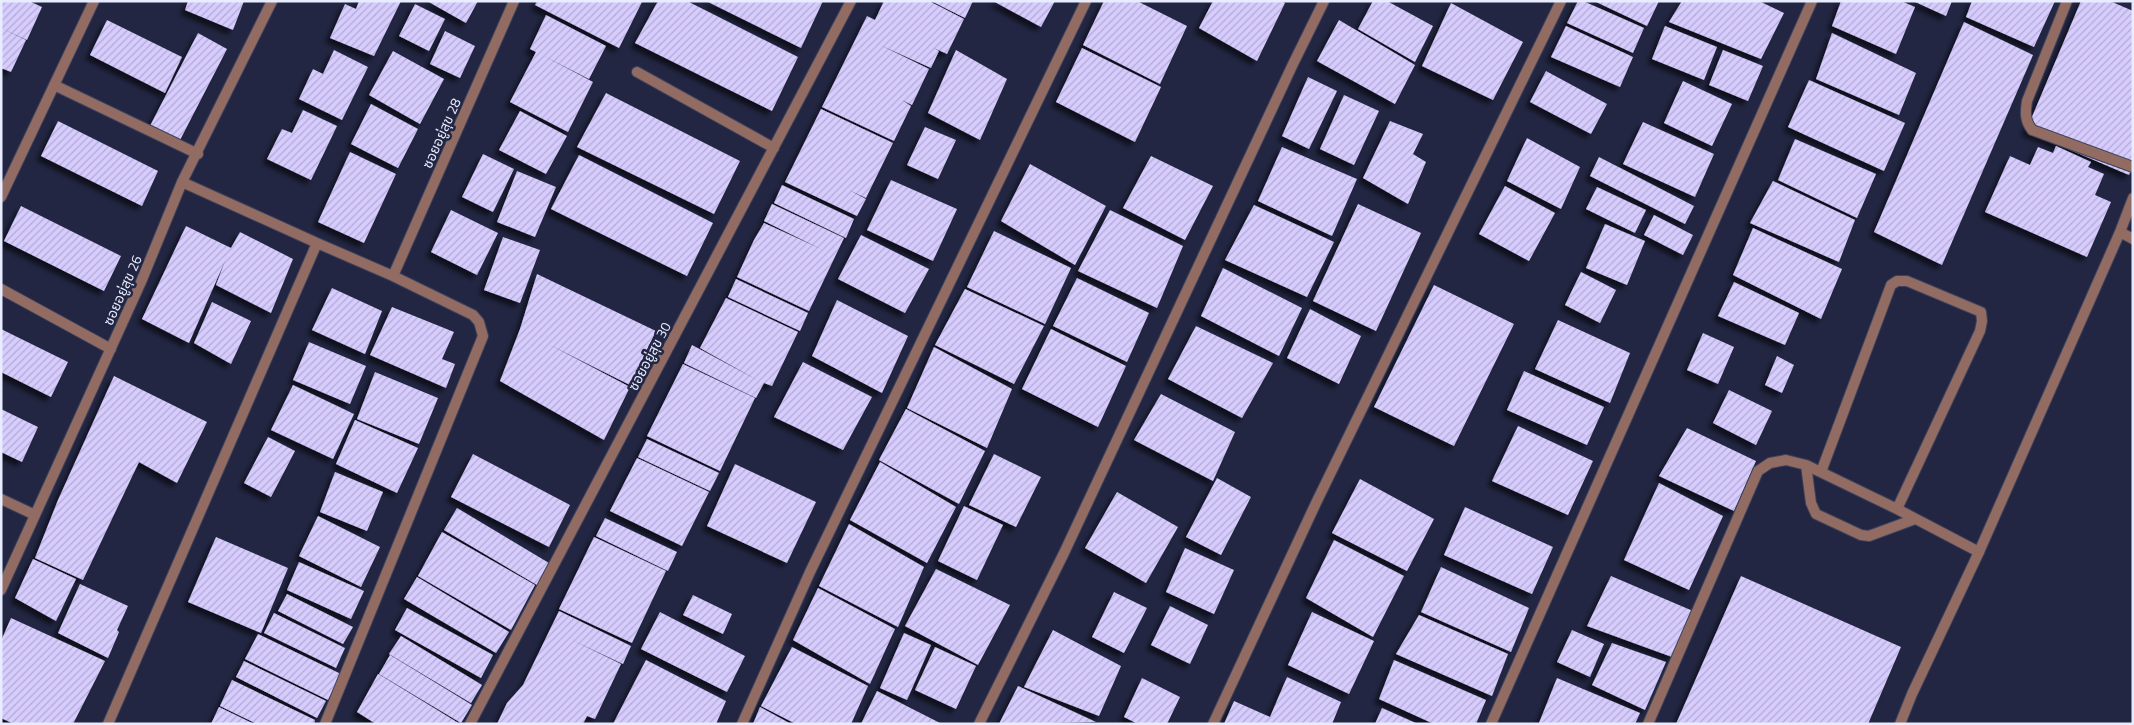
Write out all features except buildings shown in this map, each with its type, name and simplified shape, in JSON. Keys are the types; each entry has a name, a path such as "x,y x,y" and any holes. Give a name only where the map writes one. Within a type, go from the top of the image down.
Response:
{"street":[{"path":"1,197 94,1"},
{"name":"ซอยอยู่สุข 26","path":"1,590 112,349 182,182 198,154 272,1"},
{"name":"ซอยอยู่สุข 28","path":"393,276 514,1"},
{"name":"ซอยอยู่สุข 30","path":"470,724 851,1"},
{"path":"742,724 810,572 1086,1"},
{"path":"979,724 1064,553 1324,1"},
{"path":"1213,724 1325,485 1561,1"},
{"path":"1491,724 1812,1"},
{"path":"2067,1 2027,101 2025,109 2027,124 2032,130 2133,167"},
{"path":"637,72 774,148"},
{"path":"54,85 198,154"},
{"path":"182,182 393,276 472,315 479,322 483,336 325,724"},
{"path":"1900,724 1912,694 1979,552 2120,232 2133,198"},
{"path":"2120,232 2133,239"},
{"path":"108,724 317,243"},
{"path":"1821,472 1891,285 1897,281 1907,281 1981,312 1982,322 1980,331 1897,510"},
{"path":"1,289 112,349"},
{"path":"1648,724 1758,471 1770,463 1786,460 1806,465 1979,552"},
{"path":"1806,465 1811,503 1816,514 1861,535 1869,536 1915,519"},
{"path":"1,498 35,515"}]}
